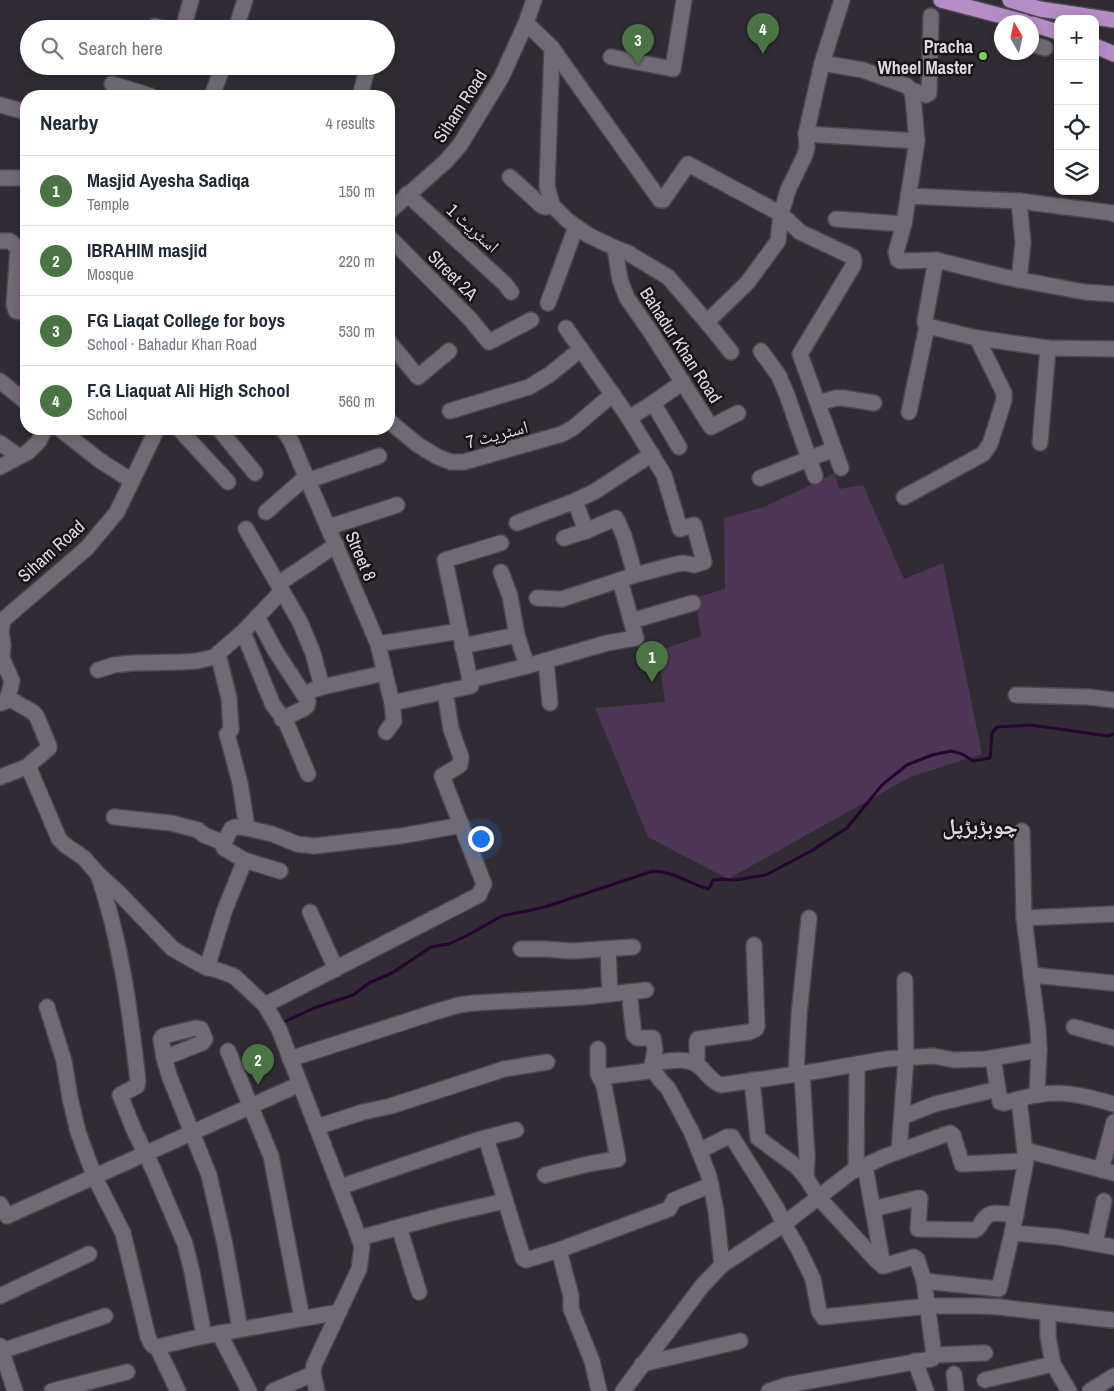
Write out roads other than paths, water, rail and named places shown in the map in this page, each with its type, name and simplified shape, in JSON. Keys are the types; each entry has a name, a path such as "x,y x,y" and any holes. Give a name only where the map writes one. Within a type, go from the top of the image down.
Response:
{"highway":[{"path":"941,0 998,15"},
{"path":"1010,0 1114,20"},
{"path":"1033,5 1062,15"},
{"path":"1039,26 1054,31"},
{"path":"1099,26 1114,31"},
{"path":"1099,43 1114,47"},
{"path":"1099,48 1114,54"}],"street":[{"path":"185,20 191,0"},
{"path":"239,20 245,0"},
{"name":"Siham Road","path":"395,206 446,161 460,145 501,78 526,23 534,0"},
{"path":"610,56 673,69 684,0"},
{"path":"706,321 748,282 778,241 788,190 805,155 807,147 806,134 822,63 842,0"},
{"path":"822,63 863,70 926,95 930,89 931,16"},
{"path":"526,23 552,48 660,200 663,200 688,164 782,214 800,232 853,257 853,266 800,354 841,468"},
{"path":"552,48 548,186 552,205 567,220 588,235 628,252 668,277 731,352"},
{"path":"214,90 219,75"},
{"path":"362,90 366,75"},
{"path":"112,84 132,90"},
{"path":"911,90 917,141 904,224 896,252 898,260 936,260 1019,280 1084,292 1114,294"},
{"path":"0,104 20,110"},
{"path":"806,134 917,141"},
{"path":"510,177 542,206 552,205"},
{"path":"0,178 20,178"},
{"name":"اسٹریٹ 1","path":"407,194 505,284 511,292"},
{"path":"908,196 1019,201 1114,214"},
{"path":"1019,201 1023,243 1019,280"},
{"path":"836,219 904,224"},
{"path":"548,303 576,227"},
{"path":"0,241 10,241 20,250"},
{"name":"Street 2A","path":"395,244 470,319 489,342 531,320"},
{"name":"Bahadur Khan Road","path":"615,248 622,288 627,298 711,427 738,413"},
{"path":"909,412 927,326 925,320 936,260"},
{"path":"20,265 14,304 16,311 20,312"},
{"path":"927,326 977,338 1048,348 1114,350"},
{"path":"537,598 562,599 635,575 677,564 694,565 704,562 694,525 680,529 664,475 613,394 566,328"},
{"path":"904,497 982,454 990,444 1004,400 1004,394 977,338"},
{"path":"1040,443 1048,348"},
{"path":"395,349 418,377 449,351"},
{"path":"450,411 528,387 549,375 581,349"},
{"path":"761,351 779,376 815,476"},
{"path":"0,382 20,397"},
{"path":"629,418 683,382"},
{"name":"اسٹریٹ 7","path":"395,426 418,445 438,457 451,462 464,462 562,434 573,428 613,394"},
{"path":"818,403 836,398 874,403"},
{"path":"653,403 679,447"},
{"path":"0,467 28,452 42,435"},
{"path":"68,435 99,460 132,481"},
{"name":"Siham Road","path":"4,701 12,681 2,658 1,632 3,620 87,548 117,512 154,435"},
{"path":"185,435 228,482"},
{"path":"224,435 255,472"},
{"name":"Street 8","path":"287,435 329,527 378,644 392,703 394,721 386,732"},
{"path":"0,443 18,456"},
{"path":"760,478 834,449"},
{"path":"517,523 594,492 652,454"},
{"path":"266,512 307,479 379,456"},
{"path":"575,501 586,531"},
{"path":"329,527 398,505"},
{"path":"564,538 616,518 624,536 635,575"},
{"path":"246,529 300,622 313,653 322,687"},
{"path":"392,703 471,686 445,560 501,543"},
{"path":"98,670 114,665 197,661 214,657 243,632 280,588 336,545"},
{"path":"501,572 510,596 517,635 527,666"},
{"path":"470,680 607,643 636,638 620,580"},
{"path":"631,621 693,604"},
{"path":"257,617 276,652 308,701 307,706 303,709 282,719"},
{"path":"378,644 460,631"},
{"path":"243,632 273,705 286,722 308,774"},
{"path":"462,646 517,635"},
{"path":"218,654 229,698 231,730 227,734 240,783 247,828"},
{"path":"546,661 550,703"},
{"path":"303,694 322,687 385,673"},
{"path":"265,1005 479,895 484,884 442,776 460,765 461,757 451,729 445,692"},
{"path":"1016,694 1114,700"},
{"path":"0,777 29,766 49,748 37,717 33,712 4,701"},
{"path":"29,766 60,839 84,858 172,949 207,968 234,976 265,1005 279,1030 362,1246 359,1269 314,1365 313,1374 317,1391"},
{"path":"114,817 171,823 198,830 204,836 224,843"},
{"path":"280,871 244,860 224,848 224,843 231,829 247,828 272,834 297,844 314,846 402,836 462,825"},
{"path":"1022,831 1024,918 1038,1029 1037,1095"},
{"path":"207,968 224,912 244,860"},
{"path":"98,874 116,935 138,1082 137,1086 120,1095 185,1244 204,1336"},
{"path":"310,912 336,969"},
{"path":"1024,918 1114,914"},
{"path":"806,1178 807,1157 799,1074 799,1015 809,918"},
{"path":"698,1065 698,1039 749,1032 756,1029 754,945"},
{"path":"521,949 544,948 572,951 633,947"},
{"path":"608,949 610,994"},
{"path":"1031,975 1114,982"},
{"path":"899,1151 906,1058 905,980"},
{"path":"290,1059 345,1040 474,1002 528,1000 646,990"},
{"path":"629,992 634,1035 637,1038 653,1038 655,1050 653,1066 661,1081 668,1088 692,1133 709,1176 716,1211 722,1265"},
{"path":"47,1006 64,1061 78,1132 95,1178 123,1233 148,1336 152,1345 157,1347 178,1391"},
{"path":"1074,1027 1114,1038"},
{"path":"545,1175 588,1164 618,1159 604,1086 598,1071 598,1049"},
{"path":"600,1077 641,1072 653,1066 684,1060 692,1061 698,1065 716,1084 721,1085 906,1058 933,1056 954,1060 986,1059 1039,1050"},
{"path":"228,1051 266,1141 274,1169 302,1318"},
{"path":"164,1058 170,1078 209,1175 225,1245 240,1329"},
{"path":"993,1058 1000,1102 1004,1103 1060,1092 1085,1095 1114,1104"},
{"path":"317,1127 363,1112 391,1106 504,1069 547,1062"},
{"path":"856,1064 860,1168 873,1209 884,1266"},
{"path":"752,1080 758,1138 796,1166 819,1198 876,1260 884,1266"},
{"path":"2,1213 95,1178 145,1153 300,1084"},
{"path":"902,1117 935,1104 998,1089"},
{"path":"924,1281 999,1289 1016,1215 1025,1156 1020,1099"},
{"path":"627,1389 642,1364 702,1286 722,1265 784,1224 851,1172 899,1151 950,1133 953,1135 962,1164 1025,1156 1108,1172 1114,1122"},
{"path":"340,1187 486,1138 516,1130"},
{"path":"699,1151 727,1137 732,1137 776,1207 813,1278 819,1311 823,1317 928,1306 985,1306 1112,1320"},
{"path":"486,1138 524,1260 559,1250 669,1209 674,1200 711,1185"},
{"path":"873,1209 920,1198 918,1229 975,1230 979,1228 985,1217 989,1214 1016,1215"},
{"path":"359,1238 505,1201"},
{"path":"1095,1243 1104,1201"},
{"path":"399,1227 419,1292"},
{"path":"1012,1233 1059,1236 1114,1247"},
{"path":"559,1250 572,1296 571,1309 592,1361 599,1391"},
{"path":"0,1296 89,1254"},
{"path":"884,1266 914,1257 917,1259 924,1281 934,1355"},
{"path":"157,1347 219,1333 339,1312"},
{"path":"1048,1314 1048,1337 1053,1364 1069,1391"},
{"path":"15,1391 5,1376 1,1349 105,1316"},
{"path":"219,1333 250,1391"},
{"path":"642,1364 740,1340"},
{"path":"769,1391 787,1385 931,1359 934,1355 985,1353"},
{"path":"915,1361 926,1391"},
{"path":"985,1380 1053,1364"},
{"path":"52,1391 127,1372"},
{"path":"273,1391 313,1374"},
{"path":"954,1374 956,1391"},
{"path":"1090,1391 1114,1376"}],"waterway":[{"path":"284,1022 314,1008 353,995 369,983 392,973 431,947 449,944 502,916 545,907 653,871 675,876 708,889 713,880 735,880 766,875 811,851 847,828 882,785 907,765 932,755 951,751 962,754 973,761 990,758 992,733 997,727 1031,725 1108,736 1114,734"}],"place":[{"name":"F.G Liaquat Ali High School","path":"763,54"},
{"name":"Pracha Wheel Master","path":"983,56"},
{"name":"FG Liaqat College for boys","path":"638,65"},
{"name":"Masjid Ayesha Sadiqa","path":"652,682"},
{"name":"IBRAHIM masjid","path":"258,1085"}],"district":[{"name":"چوہڑہڑپل","path":"980,826"}]}
